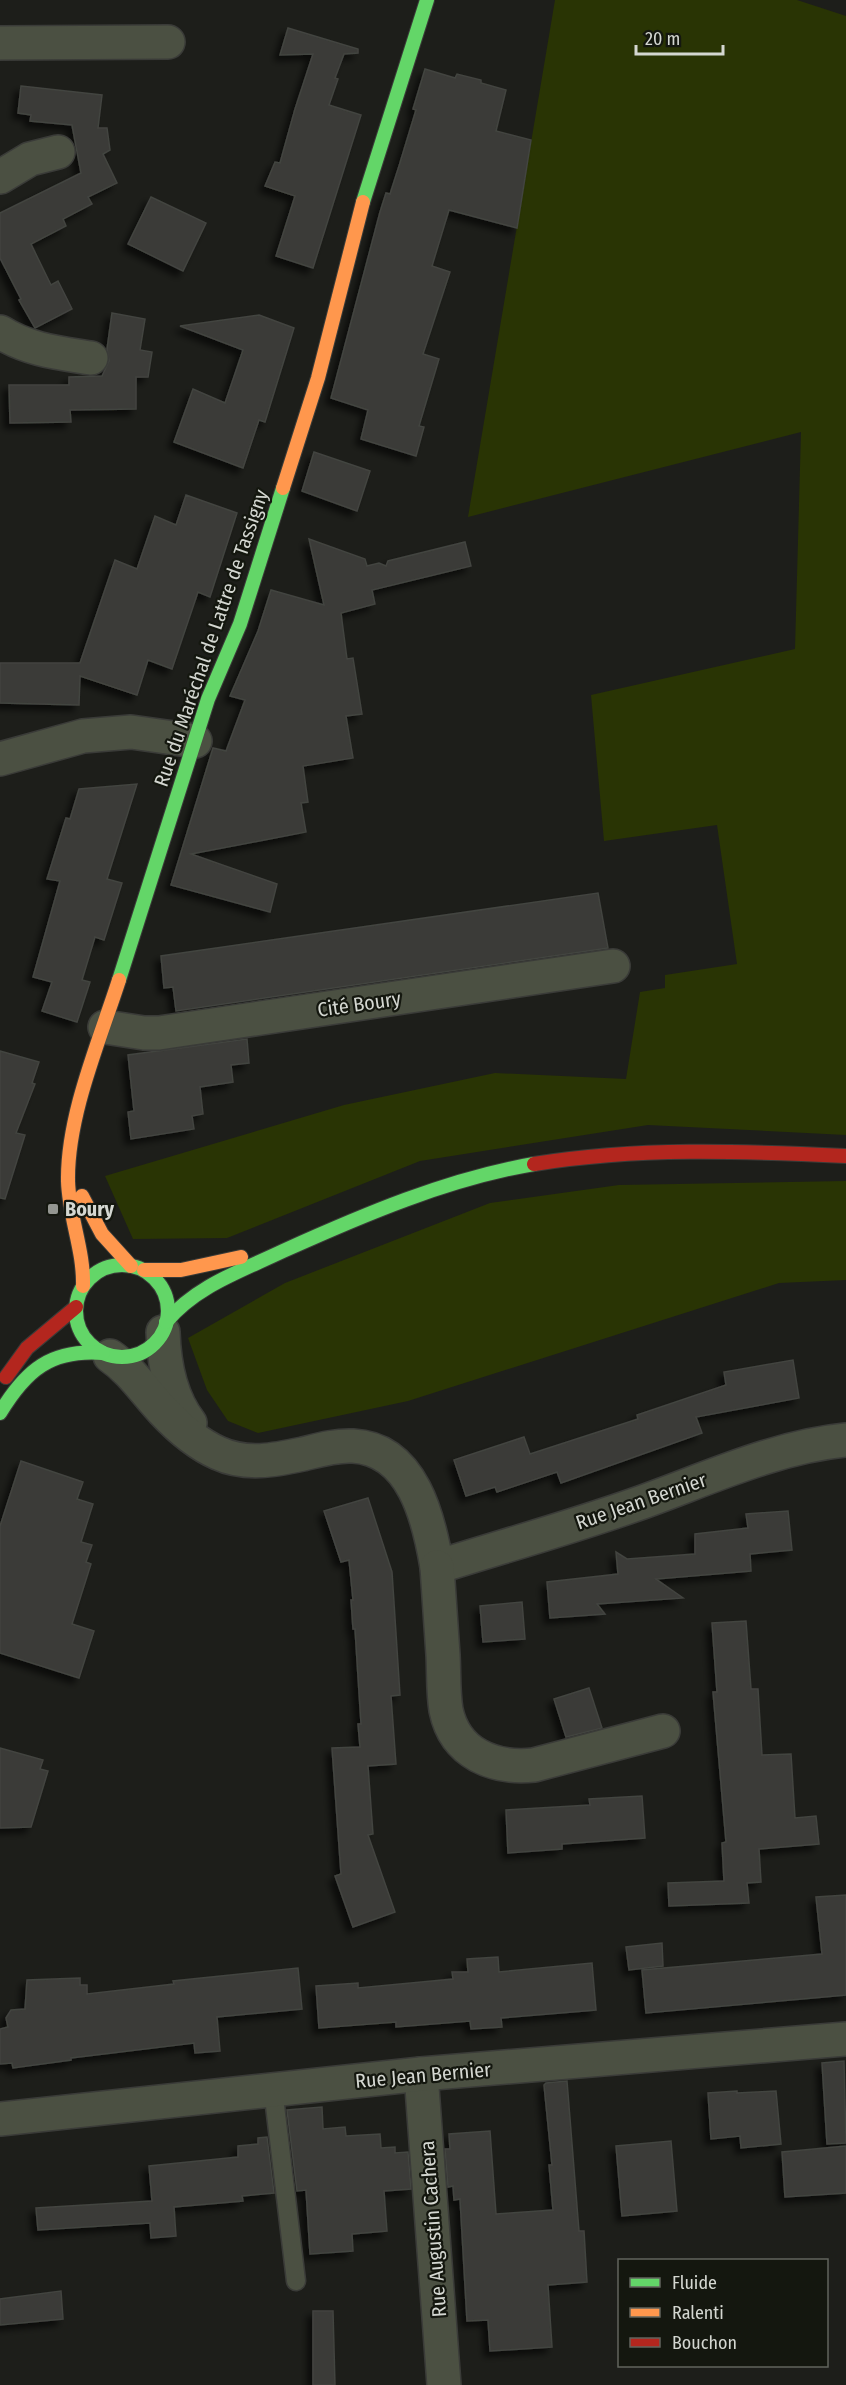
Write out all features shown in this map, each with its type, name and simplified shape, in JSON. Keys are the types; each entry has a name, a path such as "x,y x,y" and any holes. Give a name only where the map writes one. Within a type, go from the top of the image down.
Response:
{"street":[{"name":"Rue du Maréchal de Lattre de Tassigny","path":"83,1286 81,1246 70,1205 71,1150 79,1105 215,680 237,634 258,568 320,369 362,207 427,0"},
{"path":"0,43 168,42"},
{"path":"0,177 30,159 58,152"},
{"path":"0,332 36,349 91,358"},
{"path":"0,759 83,736 131,732 195,741"},
{"name":"Cité Boury","path":"105,1027 159,1033 613,966"},
{"name":"Rue du Maréchal de Lattre de Tassigny","path":"71,1150 77,1182 94,1224 113,1248 137,1268"},
{"path":"0,1413 18,1384 42,1364 66,1354 84,1352 124,1357 137,1354 154,1343 178,1308 211,1286 329,1230 414,1195 485,1175 564,1159 616,1153 679,1150 846,1156"},
{"path":"329,1230 206,1266 171,1272 117,1265 103,1268 83,1286 76,1307 77,1321 82,1334 91,1345 134,1376 162,1410 181,1428 218,1453 250,1461 266,1461 334,1447 359,1447 379,1453 402,1471 414,1487 427,1519 437,1567 446,1710 456,1735 476,1755 501,1765 518,1767 534,1765 663,1731"},
{"path":"137,1268 154,1278 162,1290 168,1309 164,1327 166,1368 179,1406 196,1431 218,1453"},
{"path":"0,1388 9,1371 27,1348 76,1307"},
{"name":"Rue Jean Bernier","path":"437,1567 630,1506 776,1455 846,1440"},
{"name":"Rue Jean Bernier","path":"0,2119 421,2074 846,2039"},
{"name":"Rue Augustin Cachera","path":"421,2074 444,2385"}],"lane":[{"path":"273,2089 296,2281"}],"green space":[{"path":"555,0 797,0 846,16 846,1135 648,1125 420,1161 227,1238 133,1239 105,1176 344,1105 495,1073 626,1079 640,992 665,988 665,975 737,964 717,825 604,841 591,695 795,649 801,432 468,517"},
{"path":"846,1181 846,1280 779,1283 408,1401 258,1433 228,1421 207,1390 188,1338 285,1283 490,1203 619,1185"}],"building":[{"path":"288,28 358,49 358,53 344,54 335,78 338,79 329,105 361,115 313,268 276,256 295,196 265,186 275,162 280,163 313,54 280,55"},
{"path":"425,69 455,78 457,74 481,80 481,83 506,90 496,131 531,140 517,228 449,210 432,266 450,272 423,354 439,359 419,426 424,427 416,456 361,439 368,410 331,398 380,212 386,193 390,194 399,166 416,110 413,109"},
{"path":"21,86 102,95 98,128 107,128 110,150 103,154 117,183 88,197 92,204 63,219 66,226 31,244 51,285 58,281 72,309 35,328 0,258 0,213 81,173 72,125 30,121 31,115 18,113"},
{"path":"151,197 206,223 183,271 128,244"},
{"path":"112,313 145,319 140,350 152,352 148,377 136,377 136,409 70,410 71,422 10,423 9,385 69,385 69,377 102,376 109,361 107,349"},
{"path":"259,315 294,328 265,422 259,420 243,468 174,442 193,389 225,403 243,350 180,326"},
{"path":"314,452 370,471 357,511 302,491"},
{"path":"186,495 237,513 210,597 198,592 172,669 148,660 137,695 80,676 79,705 0,703 0,663 80,663 115,560 137,569 155,516 176,525"},
{"path":"309,539 365,559 367,566 379,563 386,566 388,561 465,542 471,566 372,590 375,604 341,613 347,659 353,658 362,714 346,716 353,758 303,766 308,802 301,803 306,832 191,854 277,884 270,912 171,885 213,748 226,751 245,700 230,696 258,631 271,590 324,605"},
{"path":"137,784 107,879 122,883 104,940 95,937 82,980 90,982 77,1022 42,1011 52,982 33,977 60,881 47,879 66,818 70,819 79,789"},
{"path":"598,893 608,948 176,1011 173,987 164,988 161,956"},
{"path":"247,1039 249,1063 231,1065 233,1082 200,1087 203,1114 192,1116 194,1129 131,1139 128,1112 134,1111 128,1055"},
{"path":"0,1051 39,1062 32,1083 35,1084 16,1133 25,1135 5,1199 0,1198"},
{"path":"793,1360 799,1398 696,1417 702,1433 561,1483 557,1472 497,1492 495,1487 466,1496 454,1460 524,1437 530,1454 638,1419 637,1415 726,1385 724,1372"},
{"path":"21,1461 83,1482 77,1499 93,1504 81,1542 92,1545 86,1562 91,1564 72,1624 94,1631 79,1678 0,1653 0,1526"},
{"path":"368,1498 392,1572 400,1695 391,1696 396,1764 368,1766 373,1834 368,1835 395,1912 353,1927 335,1876 341,1874 332,1748 360,1747 358,1724 361,1724 351,1600 353,1600 349,1560 341,1562 324,1511"},
{"path":"788,1511 792,1550 750,1554 751,1571 656,1579 683,1598 597,1604 605,1614 550,1618 547,1582 618,1574 616,1552 627,1559 695,1554 695,1534 748,1528 746,1514"},
{"path":"522,1602 525,1639 483,1642 480,1606"},
{"path":"746,1621 751,1689 758,1689 762,1755 791,1754 795,1818 816,1816 819,1844 759,1849 761,1882 747,1883 749,1903 669,1906 668,1883 724,1881 722,1843 726,1842 713,1692 717,1692 712,1623"},
{"path":"589,1688 602,1728 566,1737 554,1699"},
{"path":"0,1748 43,1760 40,1769 48,1771 31,1827 0,1828"},
{"path":"642,1796 645,1838 562,1844 562,1849 508,1853 506,1810 590,1805 589,1799"},
{"path":"846,1895 846,1995 646,2013 642,1970 822,1954 816,1897"},
{"path":"662,1943 663,1966 629,1970 626,1947"},
{"path":"498,1957 499,1972 592,1963 596,2010 501,2018 502,2027 471,2029 470,2021 396,2027 396,2022 319,2028 316,1986 358,1983 358,1988 453,1979 452,1972 468,1972 467,1959"},
{"path":"298,1968 302,2009 217,2017 220,2051 195,2053 194,2043 71,2058 71,2060 13,2068 12,2063 0,2064 0,2029 8,2027 6,2018 11,2010 25,2009 27,1980 80,1978 80,1985 87,1985 87,1994 174,1984 173,1981"},
{"path":"844,2061 846,2143 827,2144 822,2063"},
{"path":"567,2081 579,2231 584,2231 587,2282 548,2285 552,2347 490,2351 488,2320 467,2321 460,2199 454,2200 453,2186 448,2187 445,2149 450,2149 449,2134 490,2131 496,2214 553,2210 549,2165 552,2165 544,2085"},
{"path":"737,2091 737,2093 776,2091 781,2144 741,2148 740,2136 711,2139 708,2093"},
{"path":"322,2107 323,2129 345,2127 346,2136 380,2134 381,2148 395,2147 395,2153 408,2152 411,2189 384,2191 387,2231 352,2234 353,2251 310,2254 306,2190 297,2191 287,2110"},
{"path":"267,2137 274,2193 242,2196 243,2201 174,2207 176,2236 151,2238 150,2223 38,2230 36,2208 152,2201 149,2166 238,2157 238,2146 258,2144 258,2138"},
{"path":"671,2141 677,2211 622,2216 616,2146"},
{"path":"846,2146 846,2193 785,2197 782,2152"},
{"path":"61,2291 63,2319 0,2325 0,2299"},
{"path":"313,2311 333,2311 335,2385 313,2385"}],"traffic: fast":[{"path":"363,202 427,0"},
{"path":"119,980 208,699 240,624 283,488"},
{"path":"166,1322 178,1309 220,1280 344,1224 437,1189 534,1164"},
{"path":"122,1265 140,1268 155,1278 165,1293 168,1311 165,1329 155,1344 140,1354 122,1357 104,1354 89,1344 79,1329 76,1311 79,1293 89,1278 104,1268 122,1265"},
{"path":"0,1413 20,1385 42,1365 69,1355 103,1353"}],"traffic: slow":[{"path":"283,488 318,378 363,202"},
{"path":"83,1286 81,1259 69,1194 69,1156 78,1105 119,980"},
{"path":"82,1196 102,1234 131,1266"},
{"path":"144,1270 181,1270 241,1257"}],"traffic: jam":[{"path":"534,1164 651,1153 729,1152 846,1156"},
{"path":"6,1377 27,1348 76,1307"}],"place":[{"name":"Boury","path":"53,1209"}]}
